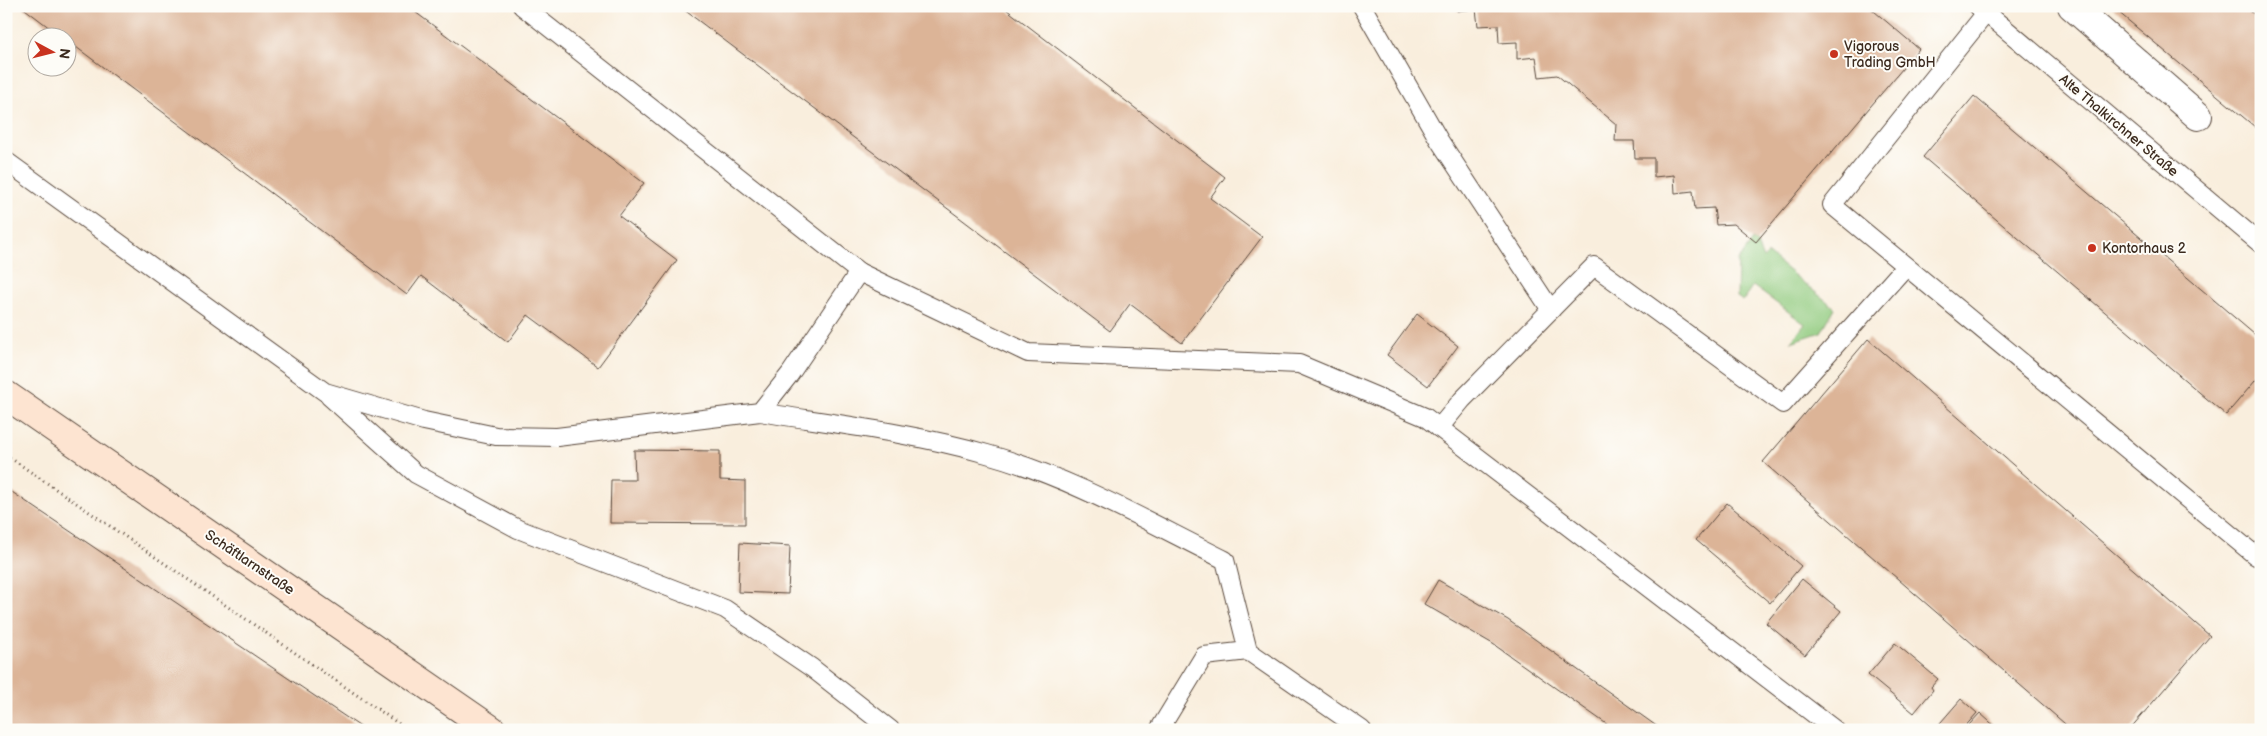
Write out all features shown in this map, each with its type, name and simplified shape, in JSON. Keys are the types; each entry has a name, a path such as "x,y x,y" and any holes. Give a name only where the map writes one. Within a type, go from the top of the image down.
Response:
{"main road":[{"name":"Schäftlarnstraße","path":"6,395 492,730"}],"street":[{"path":"2072,6 2198,116"}],"lane":[{"path":"522,6 858,272 1028,353 1299,364 1425,417 1835,730"},
{"path":"1362,6 1439,140 1551,310"},
{"path":"1982,10 1832,205 2256,556 2261,550"},
{"name":"Alte Thalkirchner Straße","path":"1982,10 2261,244"},
{"path":"6,161 325,392 416,474 518,529 725,609 812,668 891,730"},
{"path":"1439,428 1462,400 1594,266 1783,404 1905,267"},
{"path":"760,412 790,374 858,272"},
{"path":"325,392 424,421 496,436 557,438 760,412 906,435 978,452 1070,483 1225,560 1248,651 1362,730"},
{"path":"1159,730 1204,656 1248,651"}],"path":[{"path":"6,455 408,730"}],"green space":[{"path":"1753,240 1756,242 1763,259 1768,254 1835,308 1821,332 1791,342 1805,324 1753,286 1743,301 1737,297 1738,261"}],"building":[{"path":"21,6 407,6 644,183 619,216 677,260 598,367 528,315 508,342 421,276 407,295 78,48 78,28 50,28"},
{"path":"679,6 1002,6 1225,177 1210,198 1262,237 1182,343 1130,304 1110,331"},
{"path":"1457,6 1868,6 1919,49 1756,242 1734,224 1716,225 1714,208 1695,209 1693,191 1675,193 1674,175 1654,177 1654,158 1635,158 1634,141 1615,141 1616,124 1557,75 1539,77 1536,57 1517,59 1517,42 1499,43 1498,25 1478,26 1476,9 1457,11"},
{"path":"2111,6 2244,6 2261,20 2261,132"},
{"name":"Kontorhaus 2","path":"1974,96 2261,340 2261,374 2226,415 1923,157"},
{"path":"1417,314 1458,346 1428,386 1387,355"},
{"path":"1868,339 2210,636 2129,730 2072,730 1763,462"},
{"path":"634,450 720,451 720,480 745,481 745,524 610,523 611,480 635,480"},
{"path":"6,488 365,730 6,730"},
{"path":"1727,503 1801,566 1770,603 1696,540"},
{"path":"740,543 790,546 788,594 738,592"},
{"path":"1802,579 1841,611 1805,655 1766,623"},
{"path":"1438,580 1508,620 1662,730 1615,730 1493,644 1424,604"},
{"path":"1895,643 1938,679 1931,687 1933,690 1914,713 1868,675"},
{"path":"1961,699 1977,713 1962,730 1934,730"},
{"path":"1980,713 1999,730 1974,730 1969,725"}],"place":[{"name":"Vigorous Trading GmbH","path":"1834,54"},
{"name":"Kontorhaus 2","path":"2092,248"}]}
